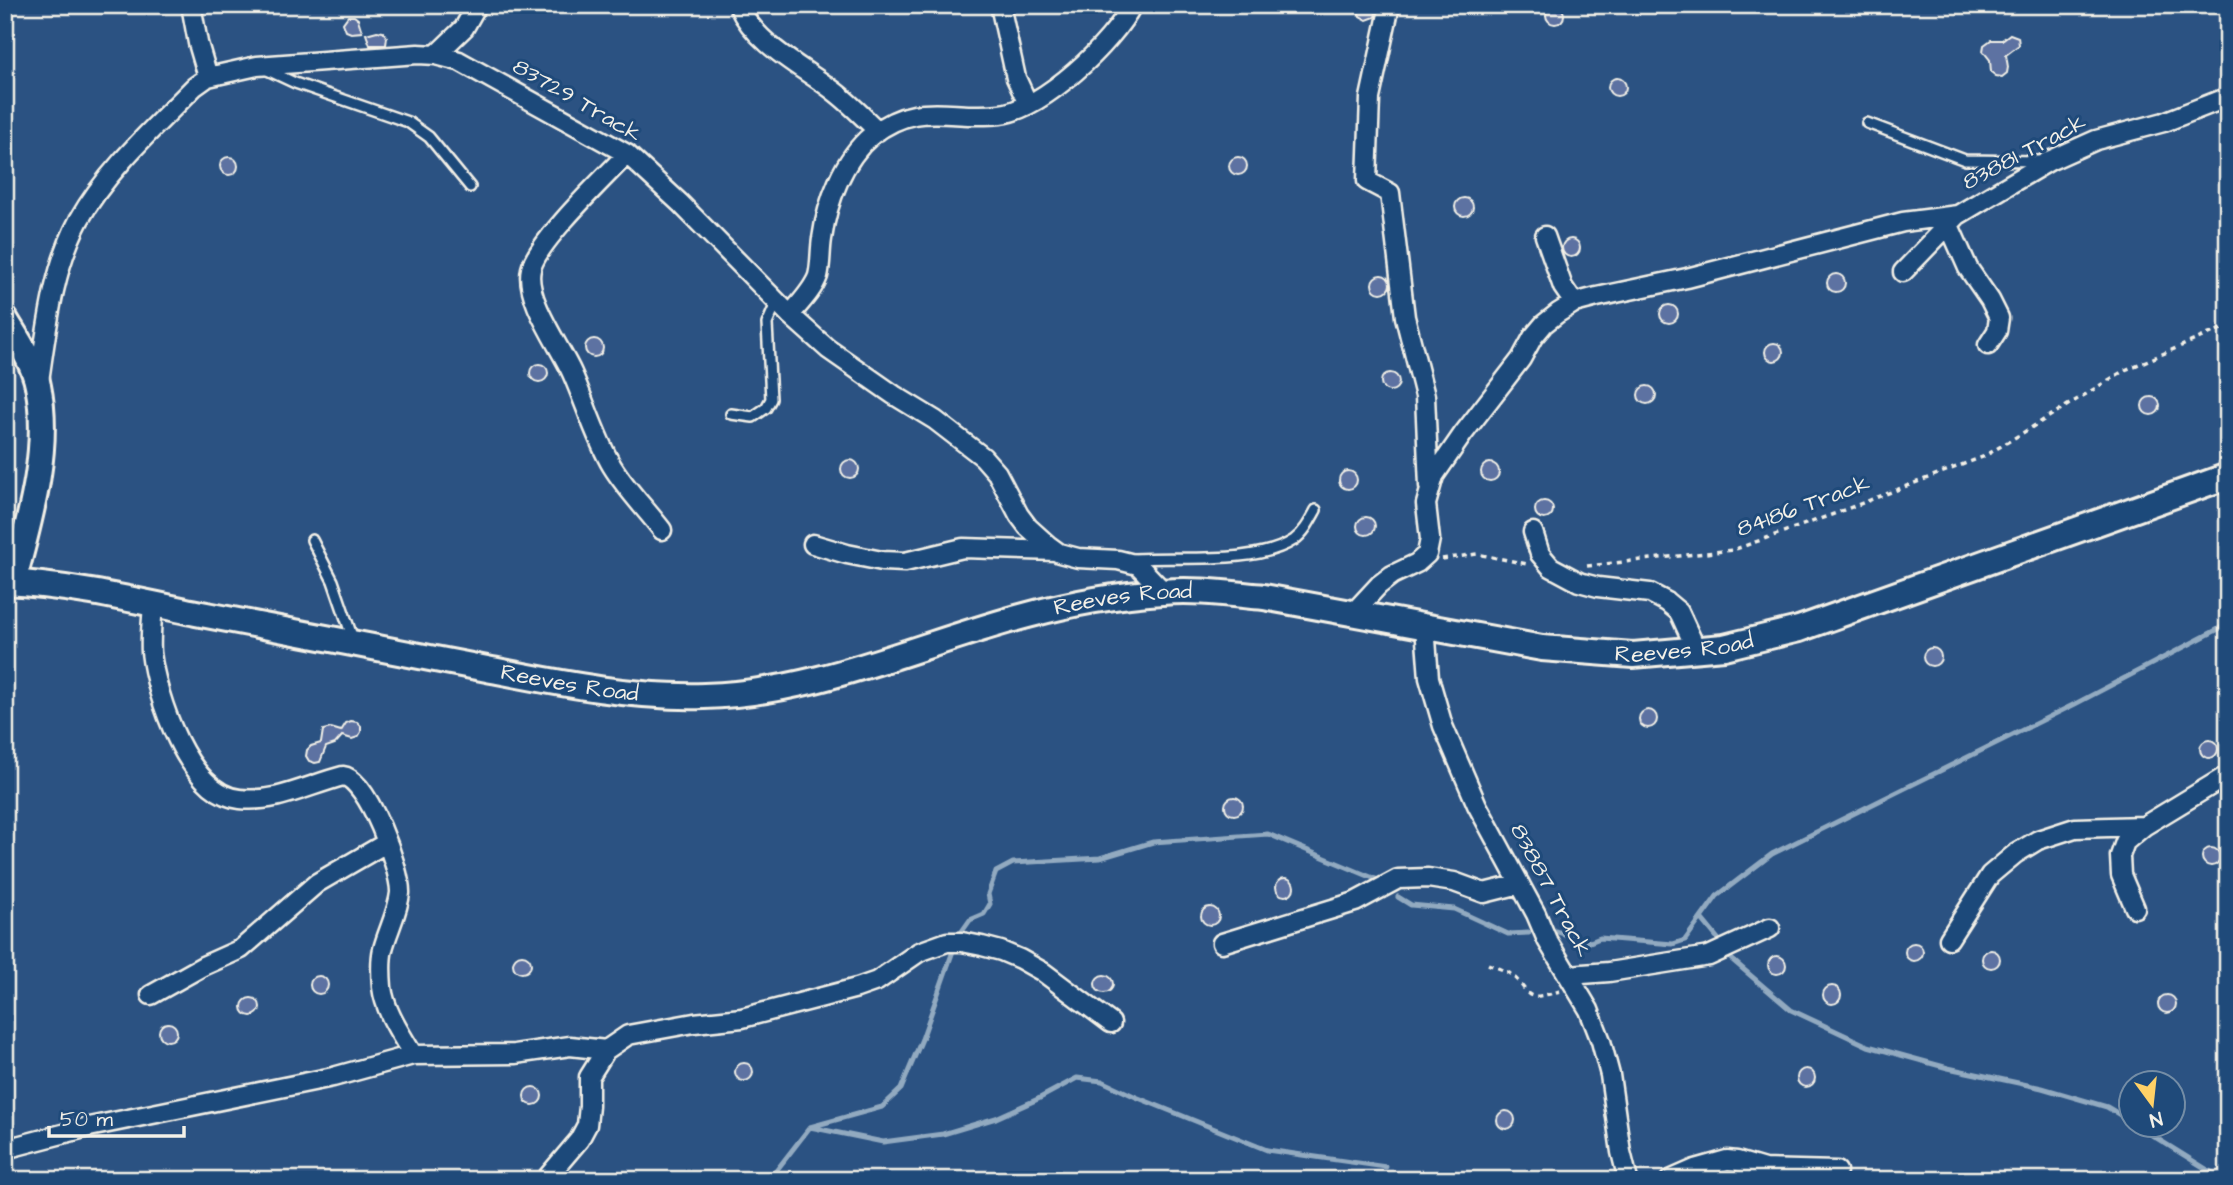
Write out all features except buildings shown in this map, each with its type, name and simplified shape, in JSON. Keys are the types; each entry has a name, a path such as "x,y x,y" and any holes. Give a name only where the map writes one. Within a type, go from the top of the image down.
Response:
{"street":[{"path":"191,5 208,77"},
{"path":"436,55 464,28 477,5"},
{"path":"738,5 755,32 837,93 878,131"},
{"path":"1000,5 1016,78 1028,104"},
{"path":"790,315 817,276 827,214 837,186 850,160 878,131 904,117 928,112 1000,114 1028,104 1068,77 1100,50 1132,5"},
{"path":"1390,5 1370,98 1367,181 1390,193 1405,317 1425,396 1430,491"},
{"name":"83729 Track","path":"38,384 55,291 70,240 79,222 101,188 194,87 208,77 257,66 418,54 436,55 459,61 627,154 689,211 790,315 843,360 935,420 983,457 996,473 1028,527 1056,551 1078,558 1118,560 1138,565 1163,592"},
{"name":"83881 Track","path":"1903,272 1953,219 2049,161 2096,140 2164,122 2228,97"},
{"path":"627,154 549,239 532,265 530,276 545,323 570,368 612,465 662,530"},
{"path":"1353,613 1385,580 1417,563 1427,554 1430,539 1426,504 1434,476 1544,324 1574,303 1630,288 1687,278 1903,222 1953,219 1962,257 1999,318 1997,331 1987,345"},
{"path":"1545,236 1563,288 1574,303"},
{"path":"5,319 38,384 41,409 35,494 9,582"},
{"name":"Reeves Road","path":"9,582 153,604 573,685 660,695 704,696 786,688 830,678 1025,615 1096,599 1163,592 1264,597 1542,648 1633,655 1724,648 1799,629 2228,476"},
{"path":"1533,532 1540,554 1551,567 1579,582 1650,593 1667,602 1679,612 1697,651"},
{"path":"813,544 846,554 905,562 963,548 1056,551"},
{"path":"153,604 151,651 160,693 183,750 207,785 221,794 237,799 256,800 282,797 335,778 349,776 362,790 398,873 400,891 397,907 382,953 382,989 386,1008 413,1055"},
{"name":"83887 Track","path":"1425,627 1429,678 1443,726 1477,806 1547,940 1589,1010 1606,1055 1628,1180"},
{"path":"2135,908 2123,885 2120,856 2125,842 2144,826 2228,775"},
{"path":"1949,939 1990,875 2015,854 2038,840 2075,828 2144,826"},
{"path":"151,995 203,966 241,949 317,883 386,843"},
{"path":"1222,943 1354,902 1387,883 1406,877 1454,882 1484,892 1520,884"},
{"path":"1572,981 1609,972 1709,956 1770,928"},
{"path":"545,1180 579,1140 587,1125 590,1106 589,1077 606,1050 628,1035 694,1023 742,1018 857,988 886,976 919,952 947,942 982,946 1020,959 1111,1023"},
{"path":"5,1149 89,1128 333,1077 413,1055 515,1054 570,1046 606,1050"},
{"path":"1670,1180 1695,1169 1727,1160 1765,1169 1837,1171"}],"lane":[{"path":"257,66 295,83 408,122 429,137 470,187"},
{"path":"1867,123 1965,160 2049,161"},
{"path":"731,414 753,417 766,408 771,399 767,324 777,301"},
{"path":"1118,560 1231,558 1280,548 1304,530 1316,510"},
{"path":"312,540 333,581 355,643"}],"path":[{"name":"84186 Track","path":"1583,566 1733,550 1831,515 1985,456 2125,370 2228,326"},
{"path":"1437,560 1477,554 1551,567"},
{"path":"1488,964 1508,973 1528,995 1537,997 1572,981"}],"waterway":[{"path":"1555,931 1590,942 1600,938 1673,944 1685,940 1717,896 1772,854 2075,704 2228,624"},
{"path":"958,937 970,920 984,914 990,904 988,894 996,872 1013,863 1100,858 1153,842 1268,834 1378,880"},
{"path":"1398,897 1411,905 1454,909 1508,934 1529,933"},
{"path":"1701,918 1719,940"},
{"path":"769,1180 810,1127 882,1107 901,1089 953,951"},
{"path":"1729,957 1791,1010 1868,1046 1948,1068 2042,1088 2107,1107 2118,1114"},
{"path":"810,1127 883,1142 943,1134 996,1118 1077,1078 1102,1081 1267,1150 1386,1167"},
{"path":"2160,1140 2224,1180"},
{"path":"9,1180 13,1177 17,1180"}]}
